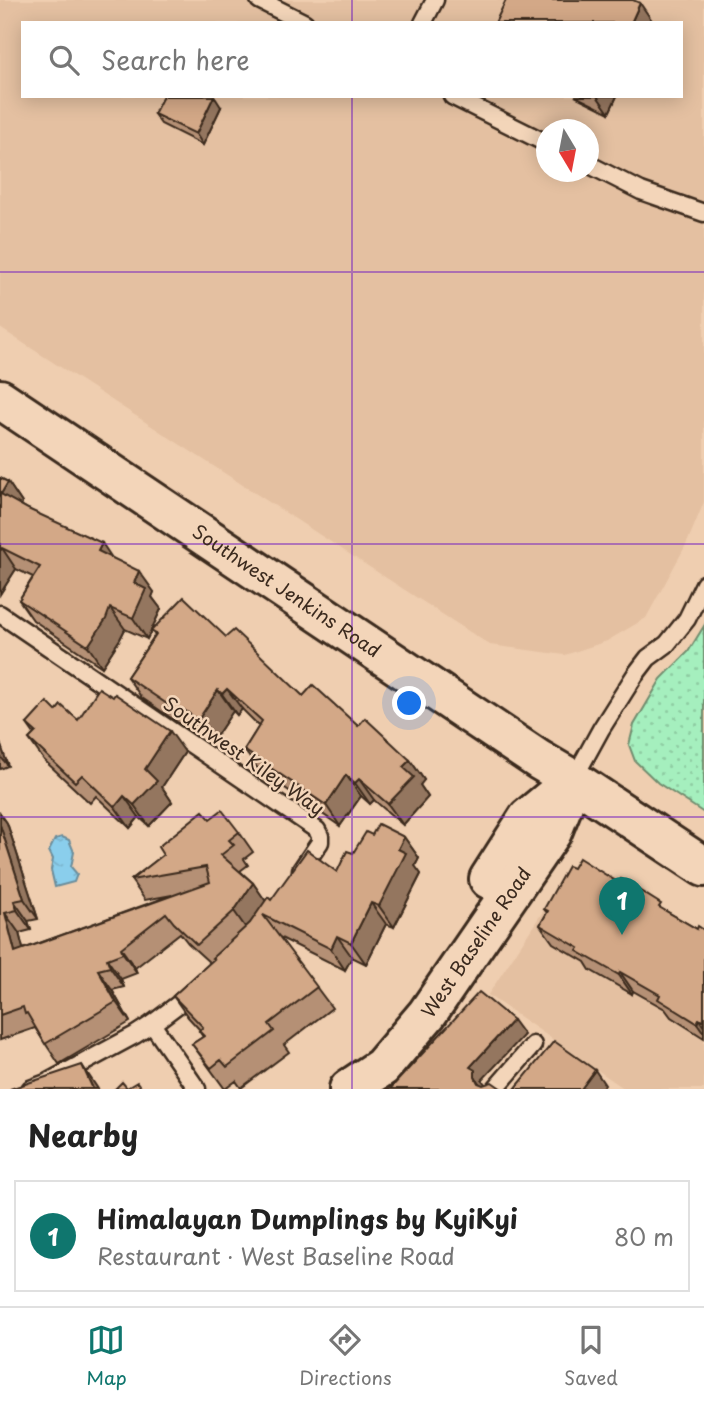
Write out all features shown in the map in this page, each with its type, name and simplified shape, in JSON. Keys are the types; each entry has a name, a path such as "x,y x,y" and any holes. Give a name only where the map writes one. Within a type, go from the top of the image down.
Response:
{"main road":[{"name":"Southwest Jenkins Road","path":"0,399 539,760 573,780"},
{"path":"573,780 704,867"},
{"name":"West Baseline Road","path":"351,1087 368,1047 411,998 528,818 573,780"}],"lane":[{"path":"259,0 301,21"},
{"path":"424,21 435,0"},
{"path":"456,98 536,138"},
{"path":"599,169 641,191 704,213"},
{"path":"573,780 635,675 648,658 667,644 687,619 704,584"},
{"name":"Southwest Kiley Way","path":"0,614 317,830 320,842 290,887"},
{"path":"30,1089 46,1083 152,1024 209,980"},
{"path":"152,1024 197,1089"},
{"path":"495,1089 533,1045"}],"shaded area":[{"path":"0,0 704,0 704,502 687,543 646,618 607,641 565,655 490,645 0,328"},
{"path":"605,876 615,878 704,935 704,1089 625,1089 488,995 551,899"}],"green space":[{"path":"704,626 704,813 658,783 635,761 629,745 634,725 661,679 688,652"}],"water":[{"path":"62,837 69,840 74,852 71,867 77,874 74,882 55,887 51,870 53,859 49,851 55,839"}],"building":[{"path":"506,0 633,0 640,3 632,21 496,21"},
{"path":"162,98 213,98 196,134 154,114"},
{"path":"0,478 8,482 1,494 102,543 98,551 139,571 134,583 146,589 133,618 110,608 88,646 19,600 40,567 2,548 0,551"},
{"path":"184,597 226,637 234,630 303,696 313,685 358,726 365,718 410,760 403,767 414,777 388,804 359,779 355,783 346,775 326,805 244,750 262,721 227,689 222,694 218,690 198,720 184,710 182,714 127,677 156,634 151,631"},
{"path":"99,688 113,697 115,694 170,731 145,769 157,781 134,805 124,796 115,807 82,775 75,782 29,739 36,732 27,724 47,702 56,711 61,705 78,720"},
{"path":"222,810 239,832 229,840 234,845 221,855 253,883 234,911 197,945 166,913 121,948 123,953 107,959 110,967 98,970 116,1002 45,1044 23,1007 0,1015 0,825 24,899 14,901 17,910 5,913 15,952 210,882 206,867 131,880 163,855 158,847 203,811 210,819"},
{"path":"378,824 404,837 398,849 406,853 379,906 371,903 351,943 337,936 331,949 263,915 317,987 269,1024 274,1031 227,1067 221,1060 211,1068 192,1044 204,1036 199,1031 203,1027 173,996 250,923 268,897 271,900 307,850 337,872 347,851 353,853 366,832 372,835"},
{"path":"579,858 619,883 621,879 661,904 659,907 697,929 698,926 704,930 704,1022 699,1019 697,1023 658,999 660,995 577,951 579,948 540,925 548,911 544,909 568,866 573,868"},
{"path":"479,992 513,1020 470,1067 475,1070 478,1083 483,1085 492,1082 502,1089 390,1089"},
{"path":"554,1041 595,1070 581,1089 515,1089"},
{"path":"82,1065 93,1089 10,1089"},
{"path":"122,1082 127,1088 137,1082 142,1089 115,1089"}],"place":[{"name":"Himalayan Dumplings by KyiKyi","path":"622,935"}]}
